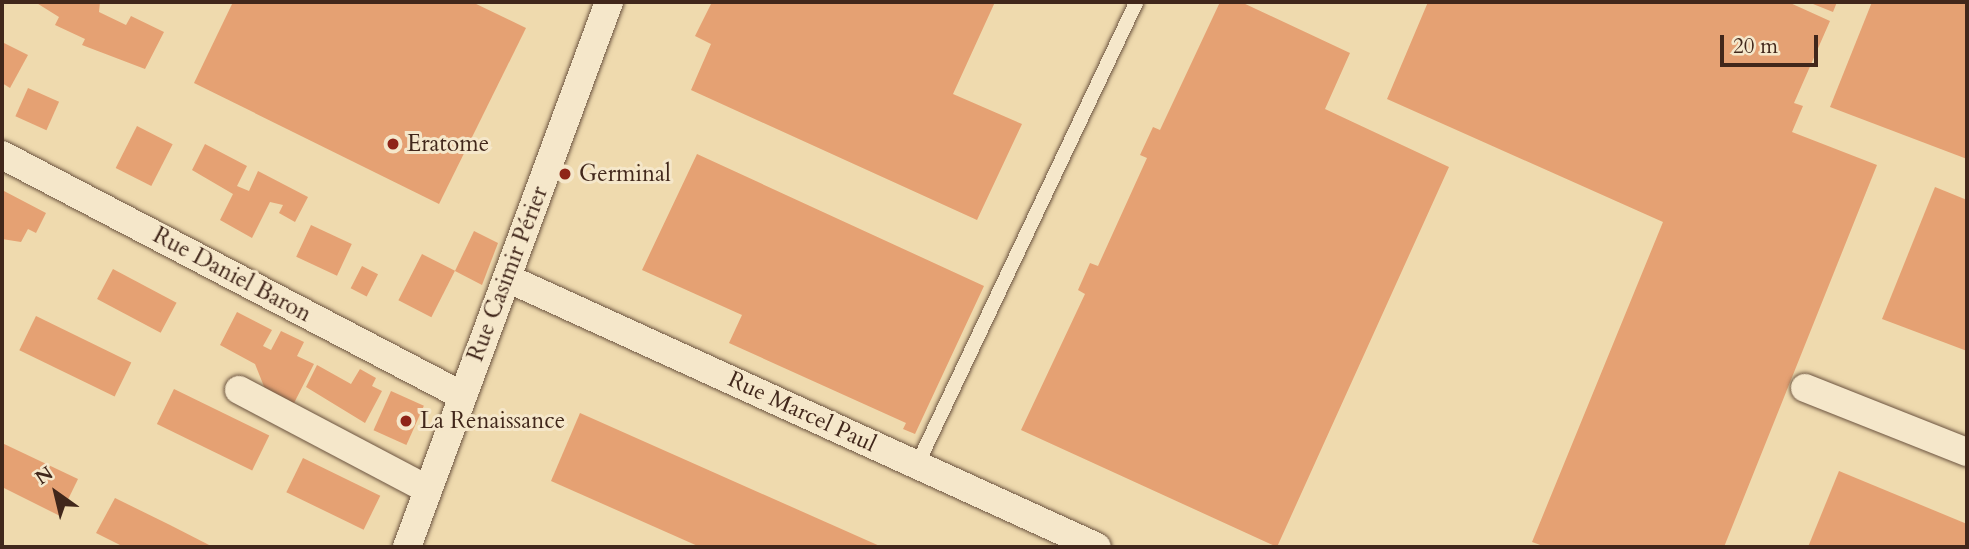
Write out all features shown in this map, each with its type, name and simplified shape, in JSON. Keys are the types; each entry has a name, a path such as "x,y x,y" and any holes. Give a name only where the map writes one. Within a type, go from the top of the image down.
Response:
{"street":[{"name":"Rue Casimir Périer","path":"407,547 610,2"},
{"name":"Rue Daniel Baron","path":"2,155 463,396"},
{"name":"Rue Marcel Paul","path":"507,278 1097,547"},
{"path":"1805,388 1967,452"},
{"path":"239,390 427,489"}],"lane":[{"path":"916,465 1136,2"}],"building":[{"path":"35,2 100,2 99,12 126,25 131,16 164,32 145,69 82,45 85,39 55,25 59,17"},
{"name":"Eratome","path":"233,2 472,2 526,28 439,204 194,83"},
{"path":"712,2 995,2 953,94 1022,124 977,220 691,90 711,44 695,36"},
{"path":"1220,2 1241,2 1350,53 1325,109 1449,167 1277,547 1021,430 1085,294 1078,290 1090,263 1098,266 1147,158 1140,155 1153,127 1160,130"},
{"path":"1428,2 1788,2 1830,21 1794,103 1803,106 1792,132 1877,165 1724,547 1546,547 1532,542 1663,222 1387,99"},
{"path":"1808,2 1837,2 1833,12"},
{"path":"1872,2 1967,2 1967,159 1830,107"},
{"path":"2,42 28,55 10,88 2,83"},
{"path":"28,88 59,102 46,130 15,116"},
{"path":"137,126 173,144 151,186 116,168"},
{"path":"205,144 247,166 237,186 249,191 258,171 308,197 295,222 279,213 283,205 270,202 252,238 220,220 233,194 192,170"},
{"path":"697,154 984,286 915,434 903,429 906,423 729,343 742,315 642,270"},
{"path":"1935,187 1967,200 1967,351 1882,319"},
{"path":"4,191 46,213 36,233 28,229 21,242 2,239"},
{"path":"311,225 352,244 337,276 296,257"},
{"path":"474,231 498,243 482,285 455,271"},
{"path":"422,254 455,271 431,317 398,300"},
{"path":"362,266 378,274 367,296 351,288"},
{"path":"113,269 177,303 161,333 97,299"},
{"path":"237,312 272,330 263,346 271,350 281,331 304,342 297,356 314,364 293,405 265,389 255,364 220,345"},
{"path":"36,316 131,362 115,397 19,350"},
{"path":"317,365 351,384 360,369 376,378 372,386 382,391 365,423 306,387"},
{"path":"174,389 269,435 252,471 157,424"},
{"path":"391,391 424,406 406,445 374,430"},
{"path":"580,413 882,547 700,547 551,481"},
{"path":"2,443 78,479 60,516 2,487"},
{"path":"303,458 380,496 364,530 286,492"},
{"path":"1839,471 1967,524 1967,547 1808,547"},
{"path":"115,498 213,547 124,547 96,533"}],"place":[{"name":"Eratome","path":"393,144"},
{"name":"Germinal","path":"565,174"},
{"name":"La Renaissance","path":"406,421"}]}
